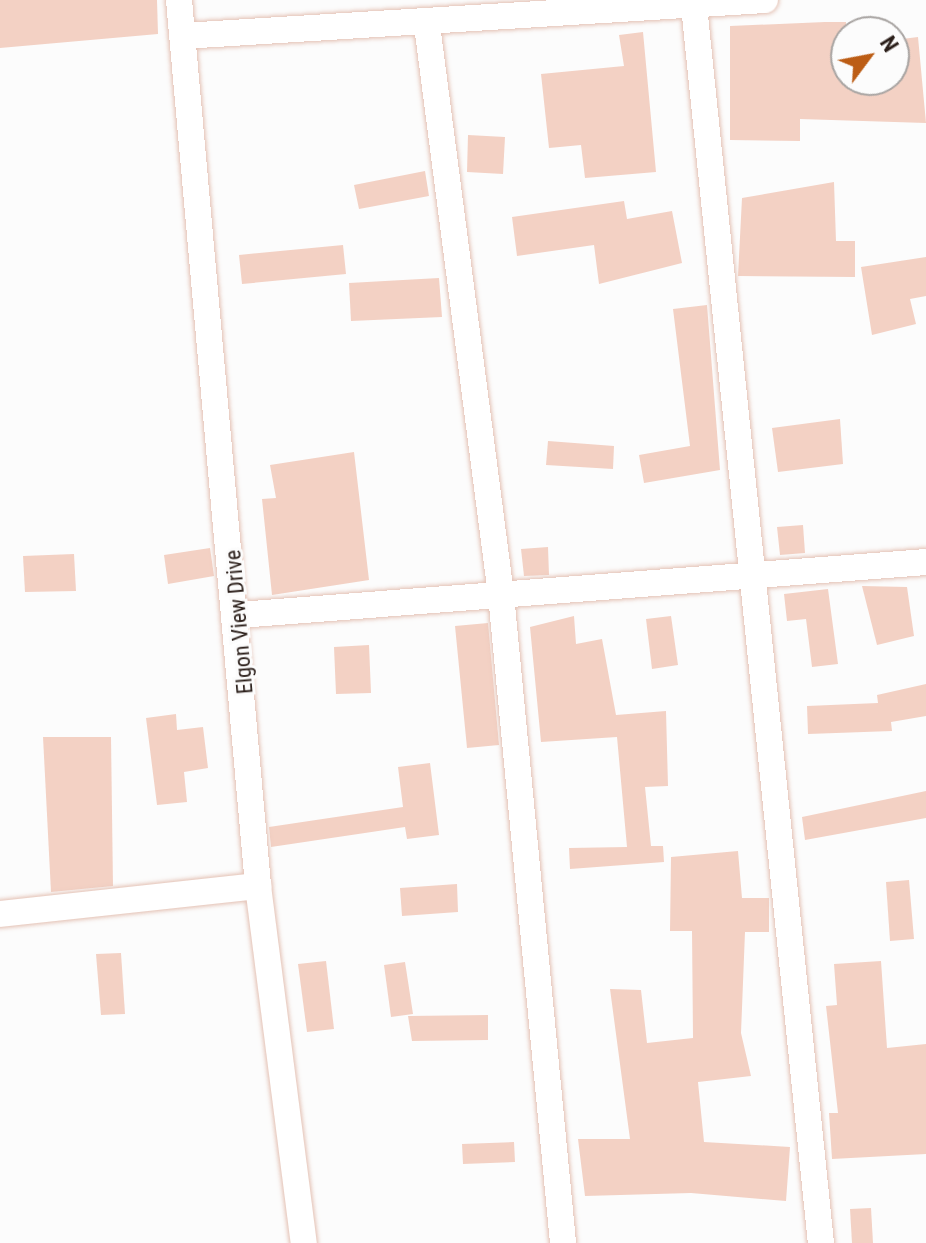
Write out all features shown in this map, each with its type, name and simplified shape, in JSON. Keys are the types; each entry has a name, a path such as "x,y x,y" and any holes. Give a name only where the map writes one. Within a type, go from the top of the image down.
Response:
{"street":[{"name":"Elgon View Drive","path":"179,0 239,615 258,886 304,1243"},
{"path":"183,36 427,25 765,0"},
{"path":"694,6 756,581 821,1243"},
{"path":"427,25 501,595 563,1243"},
{"path":"239,615 501,595 756,581 926,562"},
{"path":"0,914 258,886"}],"building":[{"path":"0,0 157,0 158,34 0,48"},
{"path":"830,22 830,96 910,96 910,38 918,37 926,123 800,119 800,141 730,140 730,26"},
{"path":"643,32 656,172 585,178 581,145 549,148 541,74 624,66 619,35"},
{"path":"468,135 505,137 503,174 467,172"},
{"path":"425,171 429,196 359,209 354,185"},
{"path":"834,182 836,241 855,241 855,277 738,276 742,198"},
{"path":"624,201 627,219 672,211 682,263 599,284 594,245 517,256 512,217"},
{"path":"343,245 346,274 242,284 239,255"},
{"path":"926,257 926,296 910,299 916,324 872,335 861,267"},
{"path":"439,278 442,317 351,321 349,283"},
{"path":"707,305 720,470 644,483 639,455 690,446 673,309"},
{"path":"840,419 843,464 778,472 772,428"},
{"path":"548,441 614,446 613,469 546,465"},
{"path":"354,452 369,580 272,595 262,499 276,498 270,465"},
{"path":"803,525 805,553 780,555 777,527"},
{"path":"548,547 549,575 524,576 521,549"},
{"path":"210,548 214,576 168,584 164,555"},
{"path":"74,554 76,591 25,592 23,556"},
{"path":"862,586 907,587 914,636 877,645"},
{"path":"828,589 838,664 812,667 806,619 787,621 784,594"},
{"path":"574,616 576,644 602,639 616,715 666,711 668,786 645,787 651,846 663,846 664,862 570,869 569,848 627,847 617,737 541,742 530,627"},
{"path":"671,616 678,665 652,669 646,619"},
{"path":"488,623 499,745 467,748 455,626"},
{"path":"369,645 371,693 336,694 334,647"},
{"path":"926,684 926,716 891,722 892,731 808,734 807,706 878,703 877,695"},
{"path":"176,714 177,730 203,727 208,768 184,772 187,802 157,805 146,718"},
{"path":"43,737 111,737 113,886 51,892"},
{"path":"430,763 439,835 407,839 405,827 271,847 269,827 403,807 398,767"},
{"path":"926,791 926,818 805,840 802,817"},
{"path":"738,851 742,898 769,898 769,932 745,932 741,1033 751,1076 698,1082 704,1142 790,1147 786,1201 691,1193 585,1196 578,1139 630,1139 610,989 641,990 647,1043 693,1038 692,931 670,931 671,857"},
{"path":"909,880 914,939 890,941 886,882"},
{"path":"457,884 458,912 402,916 400,888"},
{"path":"121,953 125,1014 101,1015 96,954"},
{"path":"326,961 334,1029 307,1032 298,964"},
{"path":"881,961 887,1048 926,1044 926,1154 832,1159 829,1113 838,1113 826,1006 837,1005 834,964"},
{"path":"405,962 413,1014 391,1017 384,965"},
{"path":"488,1015 488,1040 412,1041 408,1016"},
{"path":"514,1142 515,1162 463,1164 462,1144"},
{"path":"871,1208 873,1243 852,1243 850,1209"}]}
